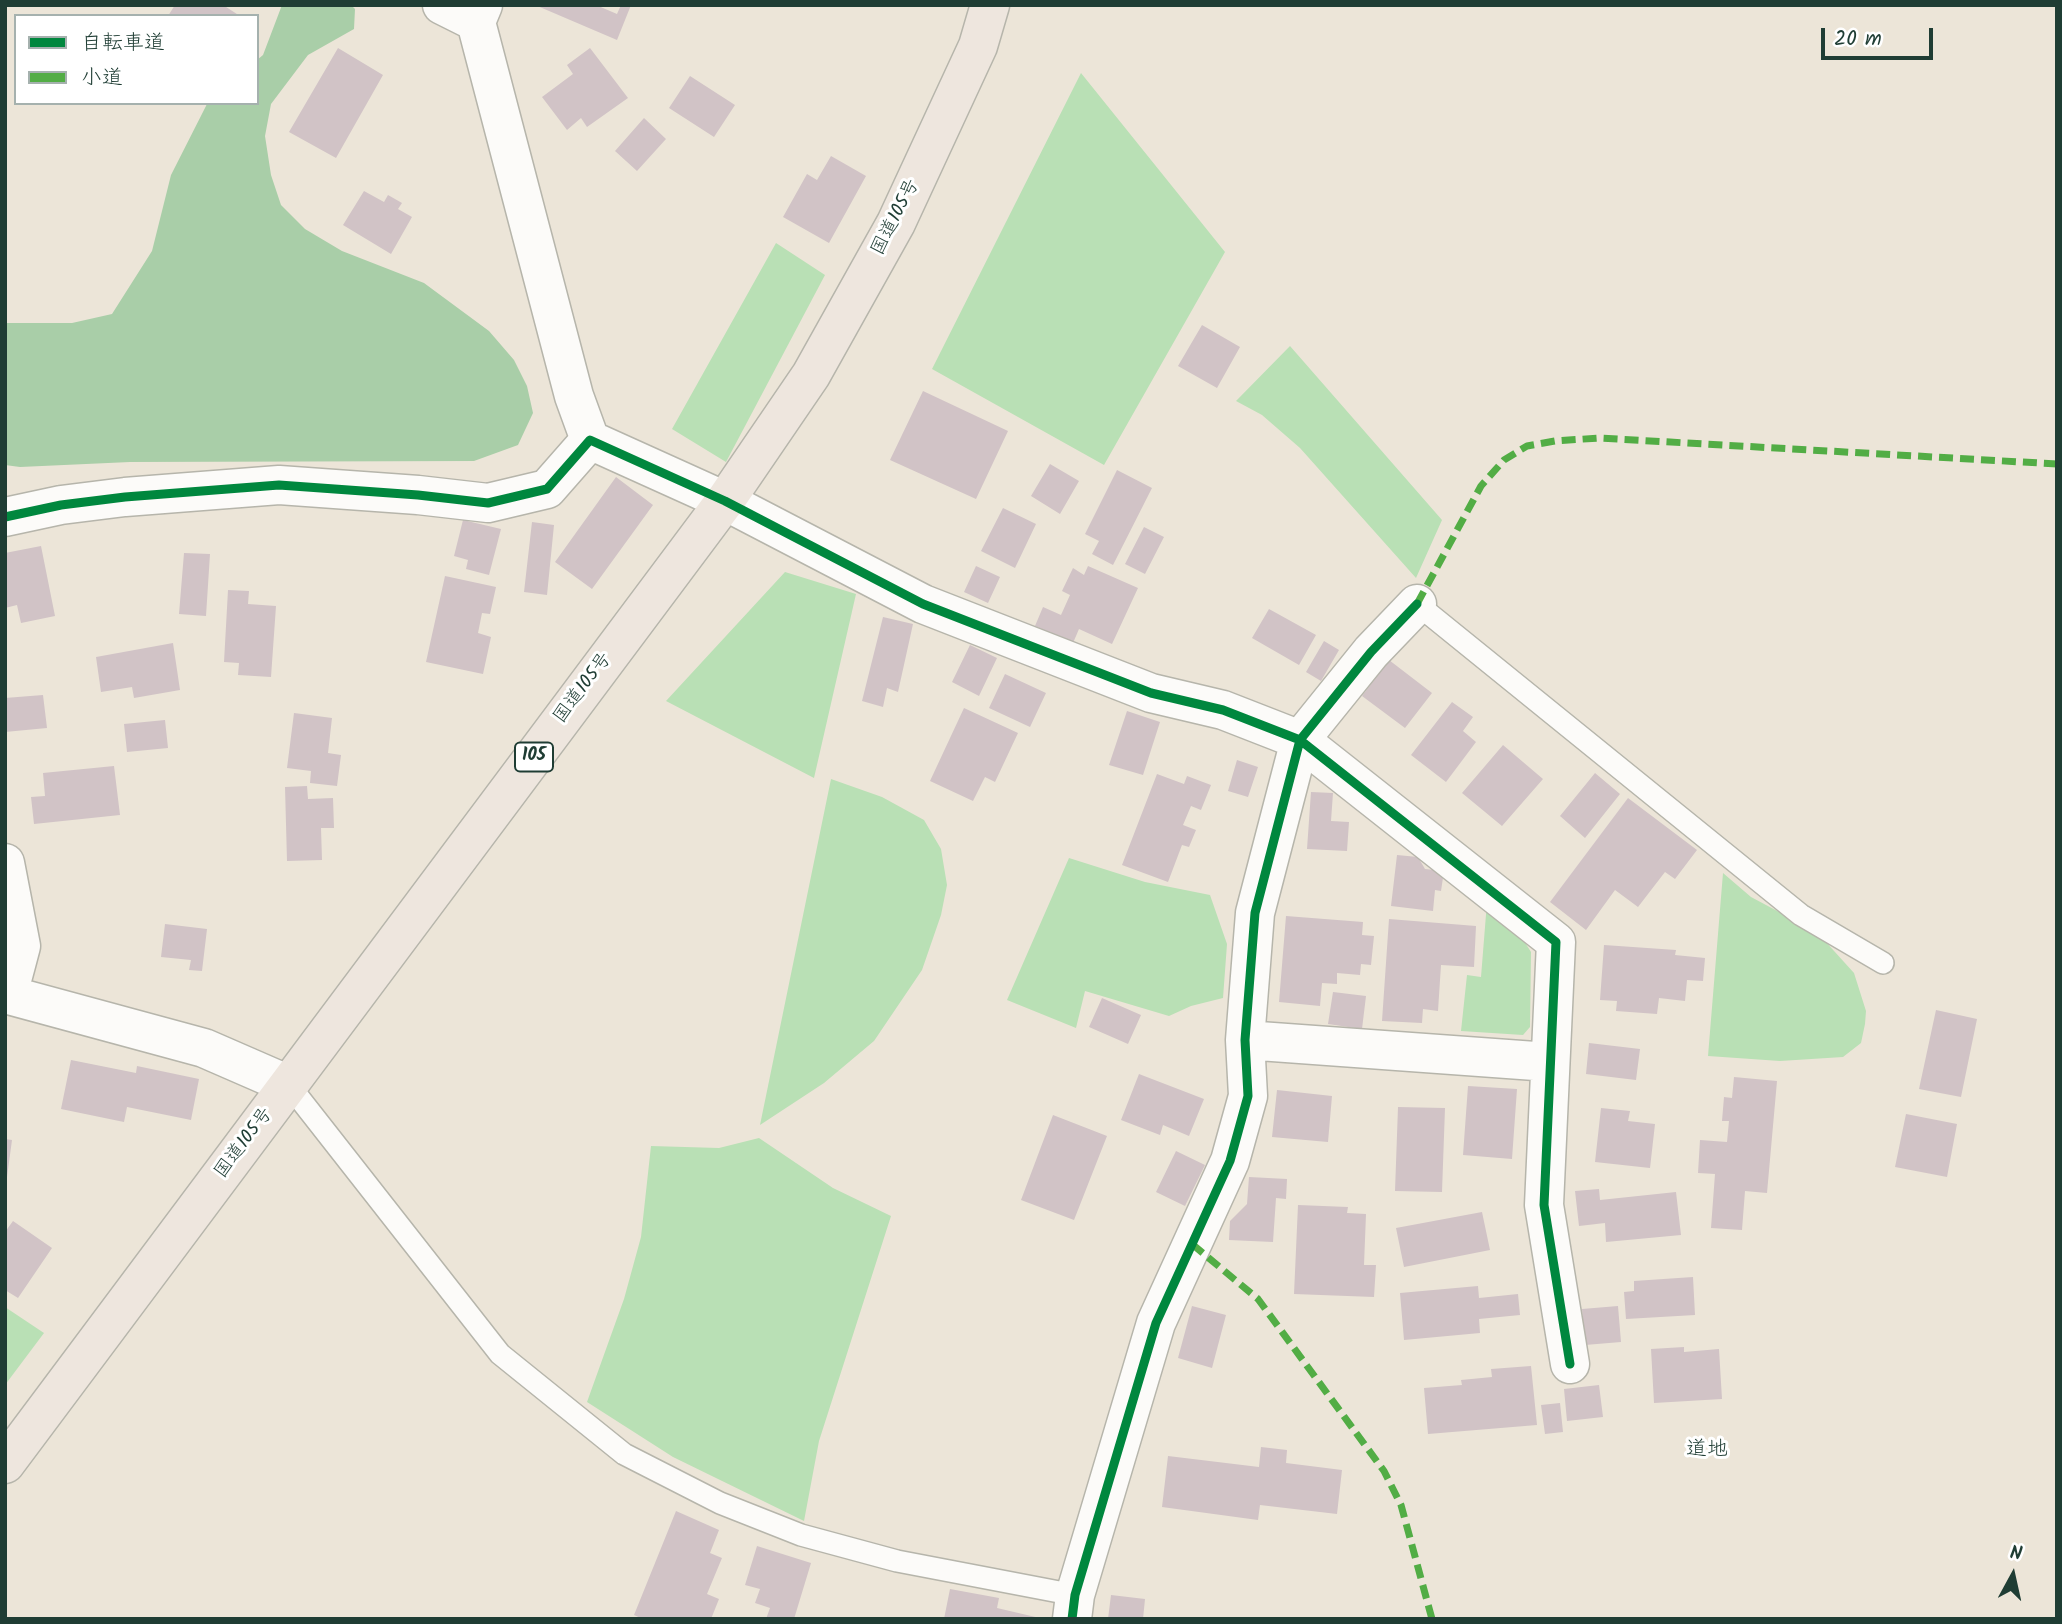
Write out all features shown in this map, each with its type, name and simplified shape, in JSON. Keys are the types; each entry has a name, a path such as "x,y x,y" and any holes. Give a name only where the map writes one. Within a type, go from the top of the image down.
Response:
{"highway":[{"name":"国道105号","path":"5,1464 725,501 811,375 896,223 978,46 990,5"}],"street":[{"path":"442,5 480,14 574,396 590,440 725,501 923,604 1151,693 1223,710 1300,740 1556,942 1544,1205 1570,1364"},
{"path":"5,517 61,505 125,497 279,485 488,503 547,489 590,440"},
{"path":"1074,1607 1156,1323 1230,1161 1248,1096 1245,1040 1255,913 1300,740 1371,652 1417,604"},
{"path":"5,863 21,946 12,980 5,987"},
{"path":"5,994 204,1048 289,1085"},
{"path":"1245,1040 1549,1062"}],"lane":[{"path":"1417,604 1801,915 1883,963"},
{"path":"289,1085 500,1354 624,1454 720,1503 801,1535 1074,1607"}],"green space":[{"path":"282,5 351,5 355,9 354,29 308,55 271,104 265,136 271,175 281,205 305,229 342,251 424,283 489,331 514,360 527,386 533,413 518,445 474,461 130,462 20,467 5,465 5,323 72,323 112,314 152,251 171,175 206,105 259,105 259,58 263,55"},
{"path":"1081,73 1225,252 1104,465 932,369"},
{"path":"776,243 825,275 726,462 672,429"},
{"path":"1290,346 1442,520 1416,578 1300,448 1262,415 1236,401"},
{"path":"785,572 856,594 814,778 666,701"},
{"path":"831,779 882,797 924,820 941,849 947,885 941,915 922,970 874,1041 824,1083 760,1125"},
{"path":"1069,858 1145,882 1210,895 1227,944 1223,998 1191,1006 1169,1016 1085,991 1076,1028 1007,1000"},
{"path":"1723,873 1751,897 1796,921 1825,941 1854,973 1866,1011 1865,1024 1861,1043 1843,1057 1780,1061 1708,1056"},
{"path":"1487,902 1519,933 1531,952 1530,1027 1523,1035 1461,1031 1467,975 1481,977"},
{"path":"759,1138 833,1188 891,1216 819,1441 804,1521 673,1457 587,1402 624,1299 641,1237 651,1146 719,1148"},
{"path":"5,1307 44,1333 5,1385"}],"building":[{"path":"175,5 223,5 237,14 169,14"},
{"path":"535,5 596,5 617,14 621,5 631,5 617,40"},
{"path":"338,48 383,75 336,158 289,132"},
{"path":"590,48 628,98 587,127 581,118 567,130 542,97 573,74 567,65"},
{"path":"690,76 735,105 714,137 669,108"},
{"path":"644,118 666,139 637,171 615,151"},
{"path":"831,156 866,176 829,243 783,217 807,174 817,180"},
{"path":"364,191 384,202 388,195 402,203 398,209 412,217 391,254 343,225"},
{"path":"1202,325 1240,347 1217,388 1178,366"},
{"path":"923,391 1008,431 976,499 890,460"},
{"path":"1050,464 1079,481 1060,514 1031,496"},
{"path":"1117,470 1152,488 1113,565 1092,554 1099,541 1085,534"},
{"path":"616,477 653,505 592,589 555,562"},
{"path":"1003,508 1036,524 1015,568 981,551"},
{"path":"463,520 501,529 489,575 466,569 468,560 454,556"},
{"path":"532,522 554,525 547,595 524,592"},
{"path":"1144,527 1164,537 1145,574 1125,564"},
{"path":"41,546 55,616 21,623 17,605 5,608 5,553"},
{"path":"184,553 210,554 206,616 179,614"},
{"path":"976,566 1000,577 988,603 964,592"},
{"path":"1088,566 1138,588 1112,644 1079,629 1073,643 1035,626 1043,607 1061,615 1070,595 1062,591 1073,568 1084,575"},
{"path":"445,576 496,587 490,614 482,613 478,633 491,637 483,674 426,662"},
{"path":"228,590 249,591 248,604 276,606 271,677 238,675 239,663 224,662"},
{"path":"1269,609 1316,635 1299,665 1252,638"},
{"path":"883,617 913,624 898,692 887,688 883,707 862,701"},
{"path":"1324,641 1339,650 1321,681 1306,672"},
{"path":"173,643 180,690 134,698 132,687 101,692 96,657"},
{"path":"970,645 997,658 979,696 952,682"},
{"path":"1389,660 1432,693 1405,728 1362,696"},
{"path":"1005,674 1046,693 1030,727 989,708"},
{"path":"43,695 47,728 5,732 5,698"},
{"path":"1452,702 1473,717 1463,731 1476,742 1446,782 1411,755"},
{"path":"964,708 1018,733 995,782 985,777 973,801 930,781"},
{"path":"1127,711 1160,722 1143,775 1109,765"},
{"path":"294,713 332,718 328,753 341,755 337,786 310,783 311,771 287,768"},
{"path":"165,720 168,748 127,752 124,724"},
{"path":"1503,745 1543,779 1502,826 1462,793"},
{"path":"1237,760 1258,767 1248,797 1228,791"},
{"path":"114,766 120,815 34,824 31,797 45,796 43,773"},
{"path":"1595,773 1620,794 1585,838 1560,816"},
{"path":"1157,774 1184,784 1187,776 1211,785 1201,810 1191,806 1183,825 1196,830 1189,847 1182,845 1168,882 1122,865"},
{"path":"307,786 308,799 333,798 334,828 321,828 322,860 287,861 285,787"},
{"path":"1311,792 1333,793 1331,821 1349,822 1347,851 1307,849"},
{"path":"1628,798 1697,850 1675,879 1665,872 1638,907 1615,890 1586,930 1550,902"},
{"path":"1397,855 1418,857 1425,869 1444,871 1441,891 1435,890 1433,911 1391,906"},
{"path":"1286,916 1363,922 1362,935 1374,936 1371,965 1361,964 1360,975 1337,973 1337,984 1322,983 1320,1006 1279,1002"},
{"path":"1389,919 1476,926 1474,967 1441,965 1438,1011 1423,1009 1422,1023 1382,1021"},
{"path":"165,924 207,929 202,971 189,970 191,960 161,957"},
{"path":"1604,945 1676,950 1675,955 1705,958 1703,981 1687,980 1685,1001 1659,998 1657,1014 1616,1011 1617,1001 1600,1000"},
{"path":"1333,992 1366,996 1362,1029 1328,1024"},
{"path":"1102,998 1141,1015 1128,1044 1089,1027"},
{"path":"1936,1010 1977,1019 1961,1097 1919,1089"},
{"path":"1589,1043 1640,1049 1636,1080 1586,1074"},
{"path":"71,1060 136,1073 137,1066 199,1079 191,1120 127,1107 124,1122 61,1109"},
{"path":"1139,1074 1204,1099 1189,1136 1163,1125 1160,1135 1121,1120"},
{"path":"1734,1077 1777,1081 1767,1193 1745,1191 1742,1230 1711,1228 1715,1174 1698,1173 1700,1140 1727,1142 1729,1121 1722,1121 1724,1097 1732,1098"},
{"path":"1468,1086 1517,1089 1512,1159 1463,1155"},
{"path":"1277,1090 1332,1096 1328,1142 1272,1137"},
{"path":"1398,1107 1445,1108 1442,1192 1395,1191"},
{"path":"1601,1108 1630,1111 1628,1121 1655,1124 1650,1168 1595,1162"},
{"path":"1906,1114 1957,1124 1947,1177 1895,1167"},
{"path":"1053,1115 1107,1136 1074,1220 1021,1200"},
{"path":"5,1139 12,1140 7,1177 5,1177"},
{"path":"1176,1151 1205,1165 1185,1206 1156,1192"},
{"path":"1249,1177 1287,1179 1286,1199 1276,1198 1273,1242 1229,1240 1230,1221 1247,1204"},
{"path":"1599,1189 1600,1200 1676,1192 1681,1235 1606,1242 1605,1223 1579,1226 1575,1191"},
{"path":"1298,1205 1348,1207 1347,1213 1366,1214 1364,1265 1376,1265 1374,1297 1294,1294"},
{"path":"1482,1212 1490,1250 1404,1267 1396,1228"},
{"path":"13,1221 52,1248 18,1298 5,1290 5,1232"},
{"path":"1693,1277 1695,1315 1626,1319 1624,1292 1634,1291 1634,1281"},
{"path":"1478,1286 1479,1298 1518,1294 1520,1315 1479,1319 1480,1333 1404,1340 1400,1293"},
{"path":"1192,1306 1226,1315 1212,1368 1178,1358"},
{"path":"1618,1306 1621,1342 1585,1345 1582,1309"},
{"path":"1684,1347 1684,1352 1719,1349 1722,1399 1654,1403 1651,1349"},
{"path":"1531,1366 1537,1425 1428,1434 1424,1388 1462,1385 1461,1380 1492,1377 1491,1369"},
{"path":"1599,1385 1603,1417 1567,1421 1564,1389"},
{"path":"1560,1403 1563,1432 1545,1434 1541,1405"},
{"path":"1261,1447 1287,1450 1286,1463 1342,1470 1337,1514 1260,1505 1258,1520 1162,1507 1168,1456 1259,1467"},
{"path":"676,1511 719,1530 710,1553 722,1558 707,1594 719,1599 711,1619 643,1619 634,1615"},
{"path":"757,1546 811,1563 794,1619 766,1619 770,1608 755,1603 760,1589 745,1585"},
{"path":"950,1589 999,1598 997,1608 1044,1619 944,1619"},
{"path":"1111,1595 1145,1599 1143,1619 1108,1619"}],"marked path":[{"path":"1417,604 1481,486 1504,460 1527,446 1599,438 2057,464"},
{"path":"1192,1244 1258,1299 1384,1471 1401,1505 1432,1619"}],"cycle path":[{"path":"5,517 61,505 125,497 279,485 488,503 547,489 590,440 725,501 923,604 1151,693 1223,710 1300,740 1556,942 1544,1205 1570,1364"},
{"path":"1072,1619 1075,1595 1156,1323 1230,1161 1248,1096 1245,1040 1255,913 1300,740 1371,652 1417,604"}],"district":[{"name":"道地","path":"1707,1451"}]}
